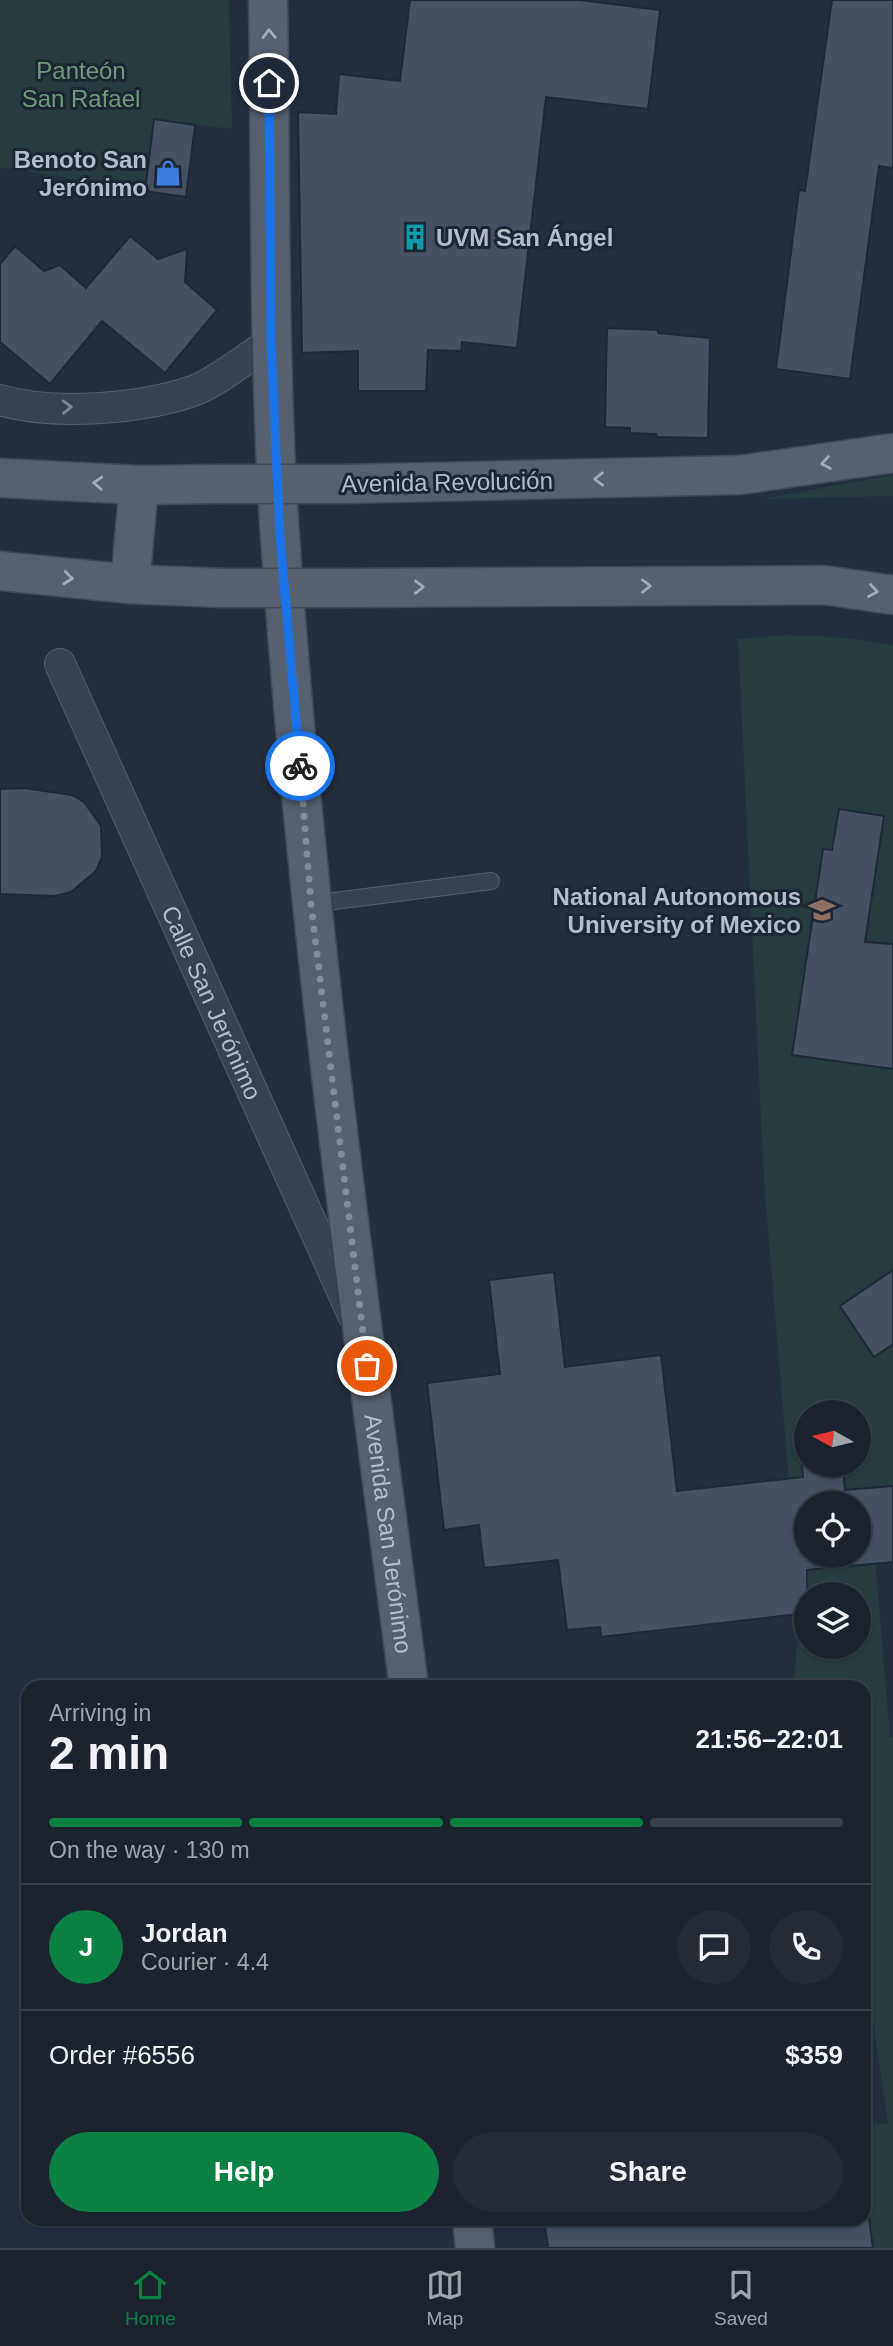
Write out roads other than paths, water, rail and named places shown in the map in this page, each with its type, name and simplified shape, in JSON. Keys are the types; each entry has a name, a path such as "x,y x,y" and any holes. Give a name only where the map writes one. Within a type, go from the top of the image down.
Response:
{"main road":[{"name":"Avenida San Jerónimo","path":"268,0 271,342 280,536 311,904 408,1680"},
{"name":"Avenida Revolución","path":"0,478 139,485 345,484 740,475 893,453"},
{"path":"130,584 139,485"},
{"path":"0,571 130,584 221,588 824,585 893,595"},
{"path":"473,2226 475,2248"}],"street":[{"path":"0,400 61,408 152,400 195,390 271,342"},
{"name":"Calle San Jerónimo","path":"60,664 364,1339"}],"lane":[{"path":"311,904 491,881"}],"place":[{"name":"Benoto San Jerónimo","path":"168,173"},
{"name":"UVM San Ángel","path":"415,237"},
{"name":"National Autonomous University of Mexico","path":"822,910"}],"park label":[{"name":"Panteón San Rafael","path":"81,84"}]}
